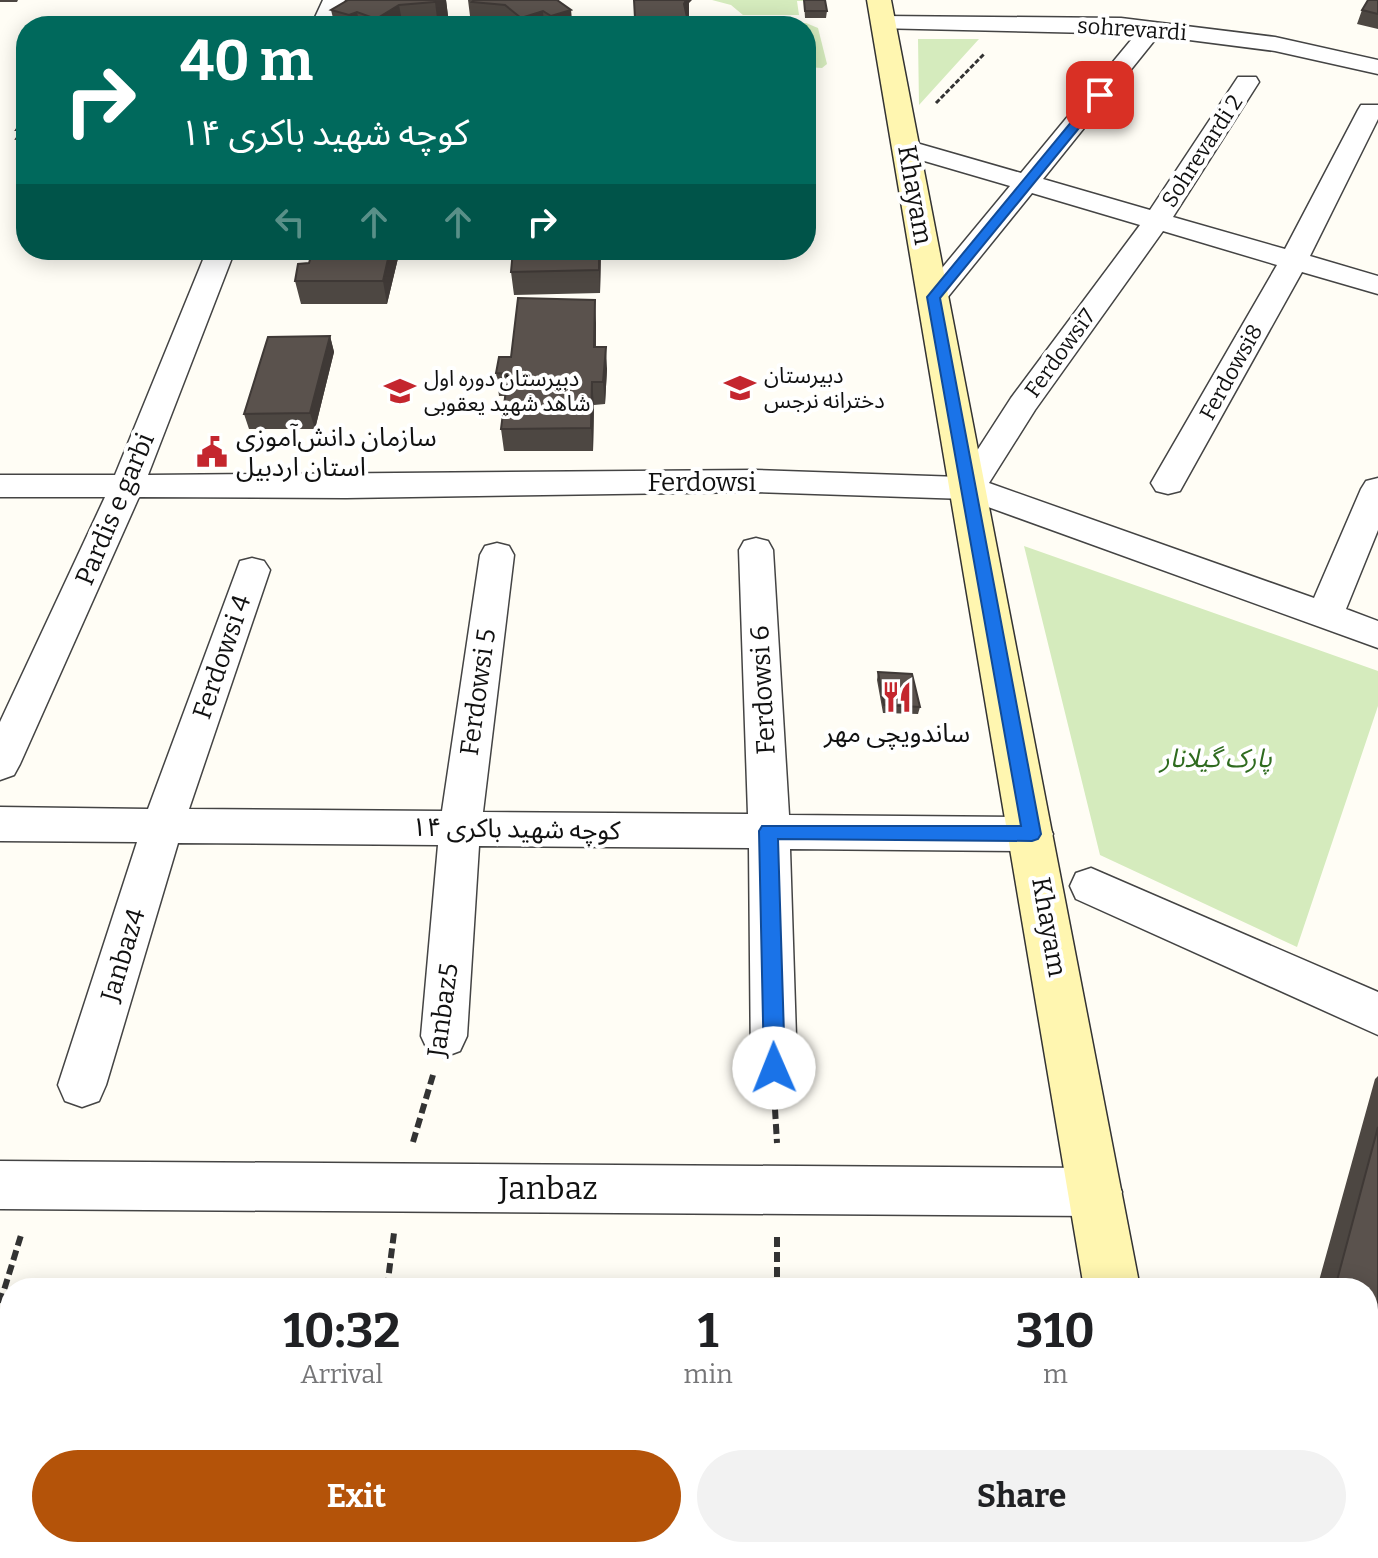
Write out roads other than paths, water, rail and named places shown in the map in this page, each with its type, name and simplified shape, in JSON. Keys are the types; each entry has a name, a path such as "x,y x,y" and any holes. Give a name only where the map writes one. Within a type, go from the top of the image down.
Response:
{"street":[{"name":"sohrevardi","path":"881,12 1014,24 1153,28 1275,44 1378,67"},
{"name":"Khayam","path":"881,12 1110,1278"},
{"path":"933,297 1153,28"},
{"name":"Sohrevardi 2","path":"1157,221 1247,82"},
{"name":"Ferdowsi8","path":"1168,483 1294,260 1370,110"},
{"path":"905,141 1029,183 1378,285"},
{"name":"Ferdowsi7","path":"969,488 1022,405 1157,221"},
{"name":"Pardis e garbi","path":"0,764 127,487 217,260"},
{"name":"Ferdowsi","path":"0,486 755,481 969,488 1378,635"},
{"path":"1325,616 1378,489"},
{"name":"Ferdowsi 6","path":"756,550 769,831 774,1068"},
{"name":"Ferdowsi 5","path":"460,828 497,555"},
{"name":"Ferdowsi 4","path":"163,825 252,570"},
{"name":"کوچه شهید باکری ۱۴","path":"0,824 1032,834"},
{"name":"Janbaz4","path":"82,1085 163,825"},
{"name":"Janbaz5","path":"444,1036 460,828"},
{"path":"1091,886 1378,1014"},
{"name":"Janbaz","path":"18,1185 1097,1192"}],"place":[{"name":"دبیرستان دخترانه نرجس","path":"740,388"},
{"name":"دبیرستان دوره اول شاهد شهید یعقوبی","path":"400,391"},
{"name":"سازمان دانش‌آموزی استان اردبیل","path":"212,452"},
{"name":"ساندویچی مهر","path":"897,697"}],"park label":[{"name":"پارک گیلانار","path":"1216,758"}]}
